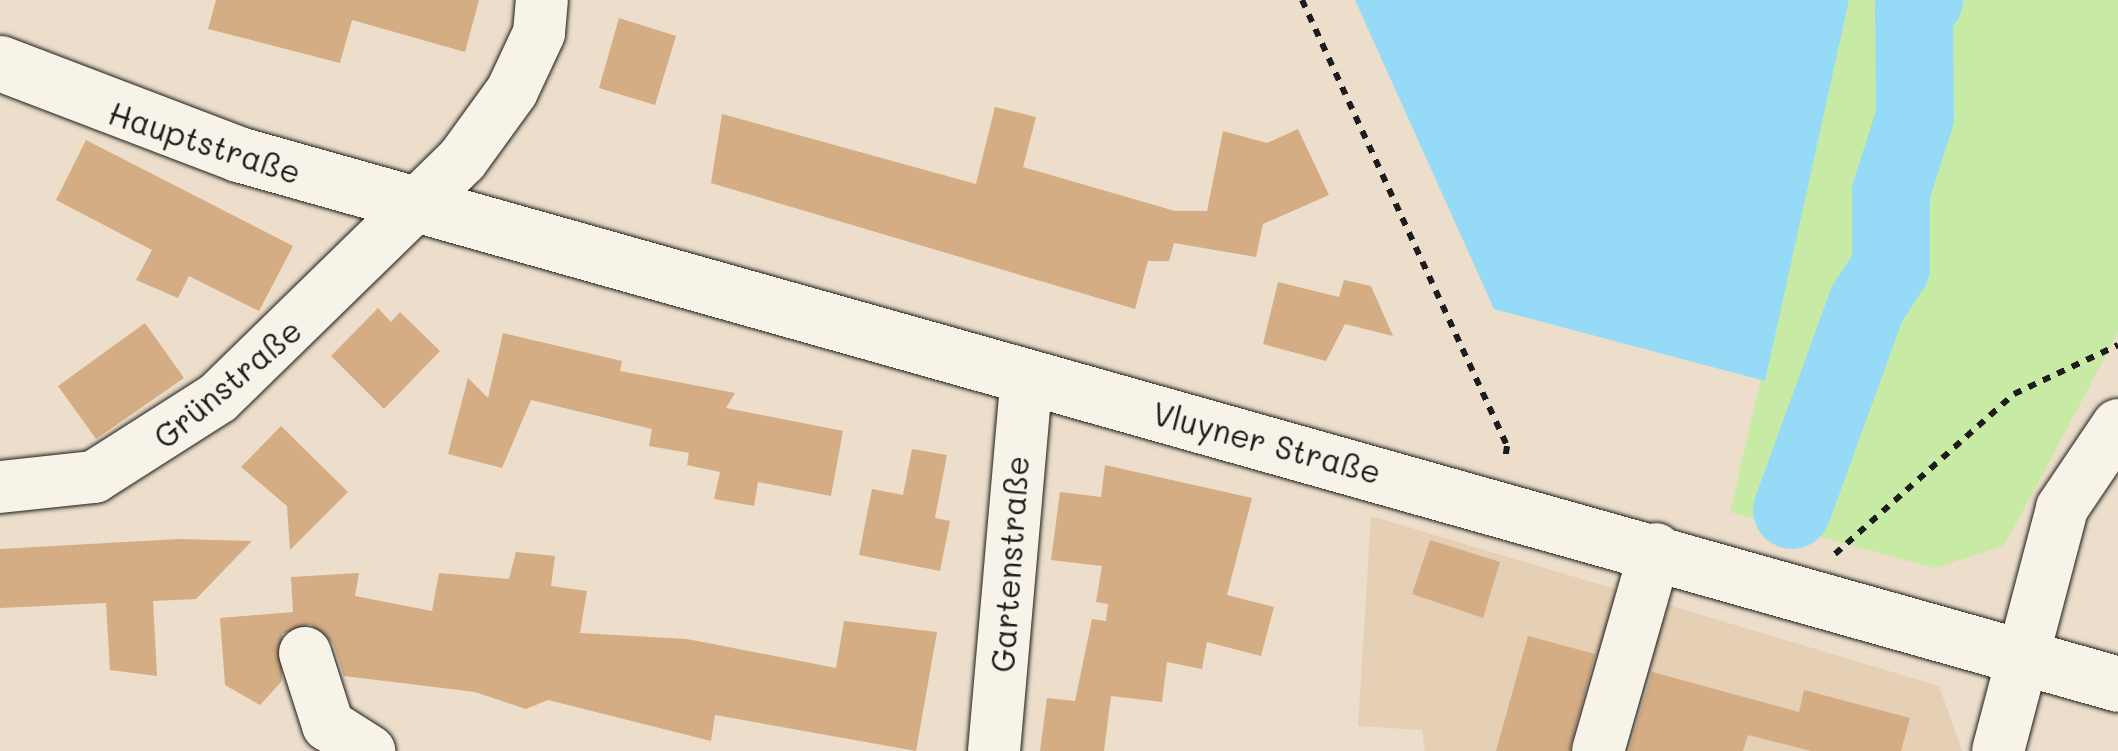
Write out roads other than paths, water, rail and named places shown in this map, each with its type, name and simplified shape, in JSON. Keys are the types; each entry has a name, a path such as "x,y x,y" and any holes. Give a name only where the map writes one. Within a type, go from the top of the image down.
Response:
{"main road":[{"name":"Hauptstraße","path":"0,63 165,131 415,206"},
{"name":"Vluyner Straße","path":"415,206 1656,549 2118,684"}],"street":[{"name":"Grünstraße","path":"0,487 94,477 165,439 415,206 512,92 539,33 542,0"},
{"name":"Gartenstraße","path":"994,751 1026,376"},
{"path":"1998,751 2062,508 2118,425"},
{"path":"1598,751 1656,549"},
{"path":"306,653 328,725 369,751"}],"water":[{"path":"1355,0 1849,0 1765,381 1494,309"}],"waterway":[{"path":"1792,510 1867,304 1891,267 1891,192 1915,117 1914,8 1924,0"}]}
